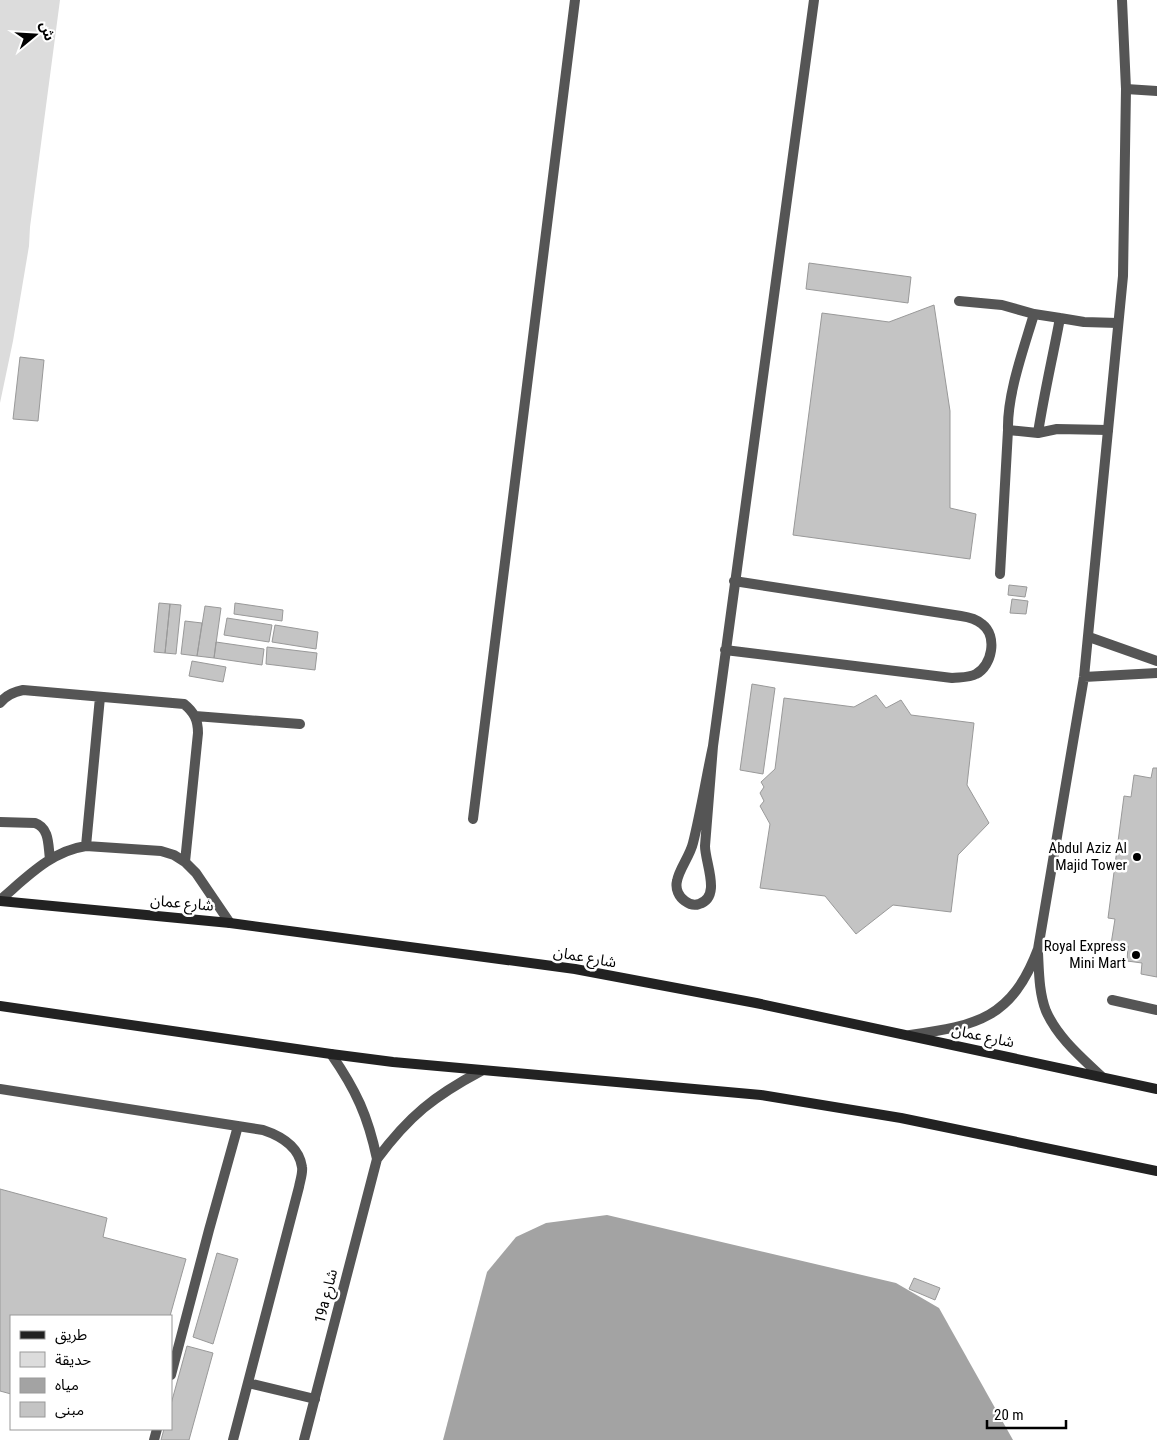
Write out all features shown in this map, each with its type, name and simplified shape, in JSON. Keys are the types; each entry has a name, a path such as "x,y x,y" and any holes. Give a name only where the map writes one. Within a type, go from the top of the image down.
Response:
{"street":[{"path":"473,819 575,0"},
{"path":"713,746 693,844 676,883 677,892 682,900 689,905 699,904 707,899 712,892 705,846 713,746 814,0"},
{"path":"1102,1077 1063,1039 1046,1010 1040,986 1038,949 1084,678 1123,276 1126,89 1122,0"},
{"path":"1126,89 1157,91"},
{"path":"959,301 1002,305 1034,314 1084,322 1118,323"},
{"path":"1000,574 1008,416 1034,314"},
{"path":"1038,434 1044,393 1060,318"},
{"path":"1008,430 1038,434 1057,429 1108,430"},
{"path":"725,650 952,678 975,675 984,667 990,657 992,645 989,632 984,625 974,619 734,581"},
{"path":"1089,637 1157,661"},
{"path":"1084,678 1157,673"},
{"path":"0,703 13,692 23,690 184,704 196,716 198,724 185,862"},
{"path":"86,846 100,697"},
{"path":"196,716 300,724"},
{"path":"0,822 35,823 40,825 47,834 50,859"},
{"path":"0,901 50,859 75,848 86,846 161,851 185,862 196,873 230,923"},
{"name":"شارع عمان","path":"0,901 230,923 575,969 908,1035 1157,1089"},
{"path":"908,1035 968,1025 991,1014 1011,998 1026,976 1038,949"},
{"path":"1112,1000 1157,1010"},
{"path":"0,1006 330,1054 481,1071 691,1088 831,1106 900,1118 1157,1171"},
{"name":"19a شارع","path":"330,1054 348,1078 361,1103 371,1130 377,1158"},
{"name":"19a شارع","path":"304,1440 377,1158 393,1136 433,1099 481,1071"},
{"path":"0,1089 263,1130 279,1136 294,1149 302,1167 299,1187 233,1440"},
{"path":"172,1371 238,1126"},
{"path":"248,1384 315,1399"}],"green space":[{"path":"0,0 60,0 29,246 13,341 0,403"}],"water":[{"path":"607,1215 896,1283 939,1308 1013,1440 443,1440 487,1272 516,1237 546,1223"}],"building":[{"path":"809,263 911,277 908,303 806,289"},
{"path":"934,305 950,411 950,508 976,514 970,559 793,535 822,313 889,322"},
{"path":"20,357 44,360 38,421 13,419"},
{"path":"1009,585 1027,587 1025,597 1008,595"},
{"path":"1012,599 1028,601 1026,614 1010,613"},
{"path":"159,603 170,604 165,653 154,652"},
{"path":"235,603 283,610 282,621 234,614"},
{"path":"170,604 181,605 176,654 165,653"},
{"path":"205,606 221,608 214,658 197,656"},
{"path":"227,618 272,625 269,642 224,635"},
{"path":"185,621 202,623 197,656 181,654"},
{"path":"275,625 318,632 316,649 272,642"},
{"path":"216,642 264,649 262,665 214,658"},
{"path":"267,647 317,653 315,670 266,664"},
{"path":"192,661 226,667 223,682 189,676"},
{"path":"752,684 775,688 763,774 740,770"},
{"path":"876,695 886,708 901,700 911,715 974,723 967,785 989,823 958,855 951,912 893,905 856,934 825,896 760,888 770,824 760,806 764,801 760,793 764,787 761,782 775,769 784,698 854,707"},
{"name":"Abdul Aziz Al Majid Tower","path":"1153,768 1157,768 1157,977 1141,974 1142,963 1127,961 1128,946 1111,944 1115,919 1108,918 1124,796 1131,797 1134,775 1151,778"},
{"path":"0,1189 107,1218 103,1237 186,1259 170,1315 10,1315 10,1394 0,1391"},
{"path":"217,1253 238,1259 213,1344 193,1337"},
{"path":"914,1278 940,1288 935,1300 909,1289"},
{"path":"187,1346 213,1353 189,1440 161,1440 164,1430 172,1430 172,1400"}],"place":[{"name":"Abdul Aziz Al Majid Tower","path":"1137,857"},
{"name":"Royal Express Mini Mart","path":"1136,955"}]}
